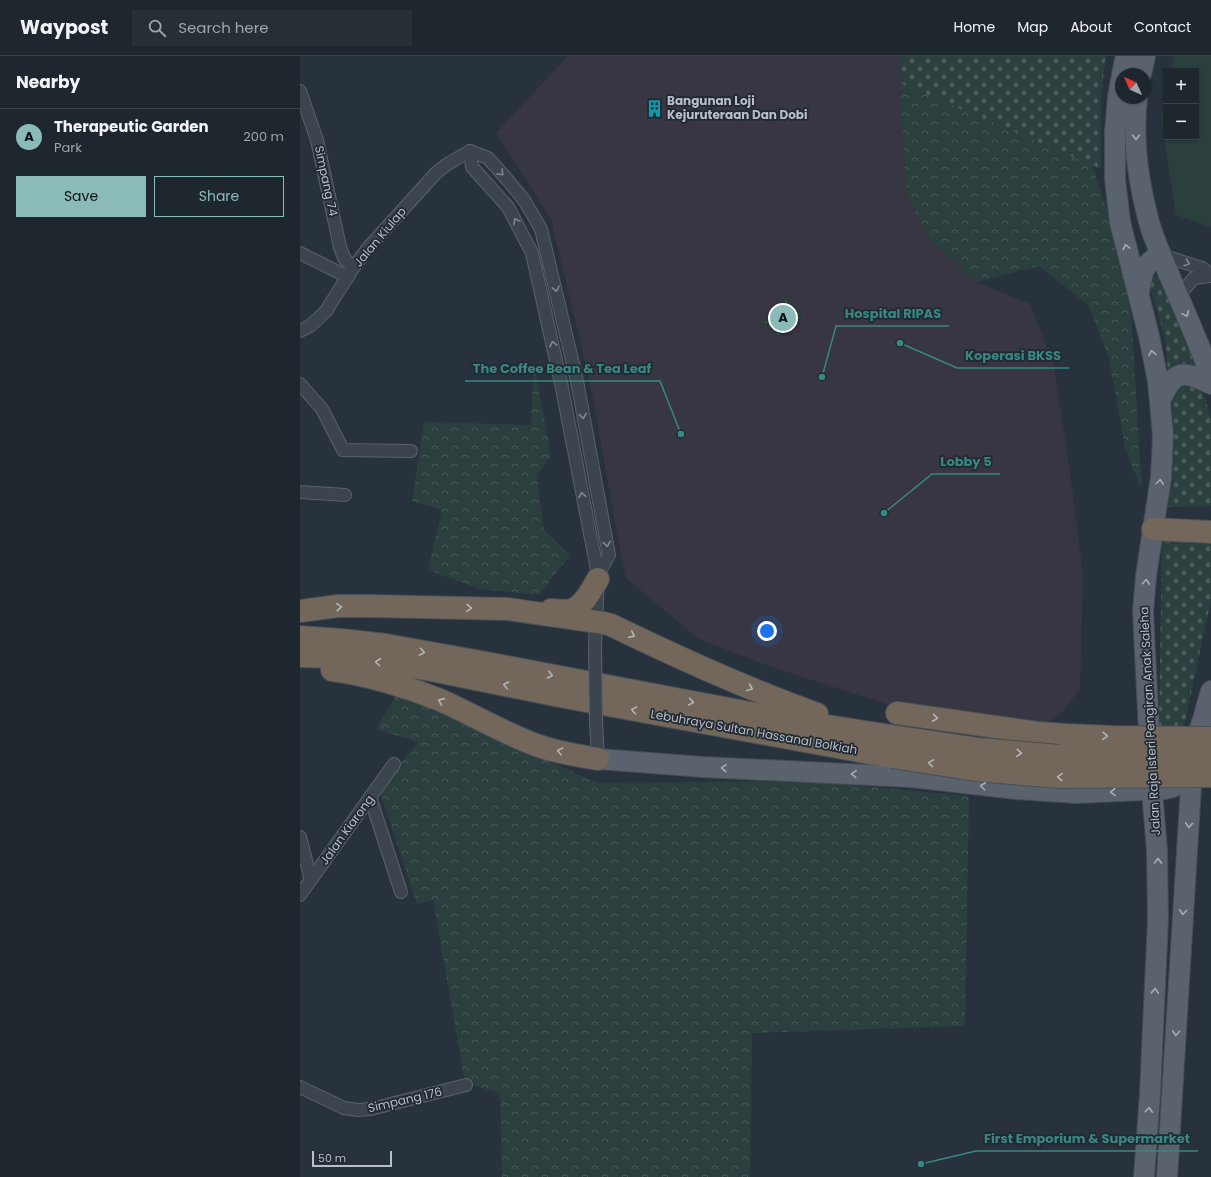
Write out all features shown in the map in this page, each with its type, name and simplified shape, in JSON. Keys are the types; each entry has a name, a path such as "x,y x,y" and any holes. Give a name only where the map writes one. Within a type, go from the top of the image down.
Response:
{"highway":[{"path":"1154,524 1211,522"},
{"path":"1154,524 1211,532"},
{"path":"300,611 338,606 372,606 568,611 574,609 585,599 598,577"},
{"path":"508,609 612,625 682,659 780,700 868,732"},
{"name":"Lebuhraya Sultan Hassanal Bolkiah","path":"300,637 386,645 765,716 868,732 895,747 975,770 1060,777 1211,776"},
{"name":"Lebuhraya Sultan Hassanal Bolkiah","path":"300,656 333,657 381,662 431,670 565,697 895,747 978,749 1060,756 1160,756 1211,754"},
{"path":"300,666 344,671 397,685 440,700 489,725 542,747 598,759"},
{"path":"897,713 1066,735 1113,737 1206,730"}],"main road":[{"path":"1123,68 1126,56"},
{"path":"1142,68 1145,56"},
{"name":"Jalan Raja Isteri Pengiran Anak Saleha","path":"1117,104 1115,132 1115,180 1120,222 1149,336 1160,400 1163,443 1161,477 1146,576 1143,612 1152,791 1158,851 1158,920 1144,1177"},
{"path":"1137,104 1136,158 1149,223 1200,346 1211,377"},
{"path":"1139,299 1142,272 1153,258 1161,255"},
{"path":"1160,400 1165,389 1172,380 1182,374 1193,375 1211,384"},
{"path":"1167,1175 1191,786 1194,760 1206,730 1211,691"},
{"path":"598,759 703,767 911,777 1025,790 1076,793 1152,791 1169,788 1179,782 1184,775 1206,730"},
{"path":"1153,1030 1160,1026 1179,980"}],"street":[{"name":"Simpang 74","path":"300,91 317,140 340,247 350,272"},
{"name":"Jalan Kiulap","path":"300,331 310,326 326,311 350,272 368,248 436,173 446,165 470,152"},
{"path":"598,577 609,555 577,381 541,229 524,200 488,158 470,152 472,166 508,207 532,253 551,335 598,577 595,622 598,759"},
{"path":"300,253 350,272"},
{"path":"1161,255 1202,268 1211,276"},
{"path":"1178,296 1194,278 1211,276"},
{"path":"300,384 322,409 343,450 411,451"},
{"path":"300,492 345,495"},
{"name":"Jalan Kiarong","path":"300,895 394,764"},
{"path":"370,797 401,892"},
{"path":"300,837 311,880"},
{"name":"Simpang 176","path":"300,1087 344,1108 358,1110 371,1109 466,1085"}],"shaded area":[{"path":"568,56 901,56 902,110 907,196 930,240 976,282 1030,304 1053,362 1069,464 1083,575 1080,689 1065,709 1046,724 908,711 769,666 699,639 626,578 592,393 551,219 496,133"}],"green space":[{"path":"901,56 1090,158 1129,277 1142,491 1125,448 1109,358 1088,305 1039,266 976,282 930,240 907,196 900,83"},
{"path":"901,56 1106,56 1101,94 1101,169 900,83"},
{"path":"1174,56 1211,56 1211,227 1176,215 1164,140 1199,140 1199,68 1172,68"},
{"path":"1163,110 1163,132 1161,119"},
{"path":"1146,272 1167,278 1211,418 1211,506 1168,507 1174,437 1165,338"},
{"path":"786,297 804,315 779,339 762,322"},
{"path":"534,365 551,455 537,476 544,530 570,555 539,595 480,589 428,570 442,510 412,501 424,422 531,425"},
{"path":"1211,536 1211,600 1183,731 1159,726 1162,538"},
{"path":"397,694 598,783 808,781 969,796 965,1026 752,1033 750,1177 502,1177 500,1093 465,1083 433,900 417,904 379,789 418,742 376,729"}],"place":[{"name":"Bangunan Loji Kejuruteraan Dan Dobi","path":"654,108"},
{"name":"Therapeutic Garden","path":"783,318"},
{"name":"Koperasi BKSS","path":"900,343"},
{"name":"Hospital RIPAS","path":"822,377"},
{"name":"The Coffee Bean & Tea Leaf","path":"681,434"},
{"name":"Lobby 5","path":"884,513"},
{"name":"First Emporium & Supermarket","path":"921,1164"}]}
